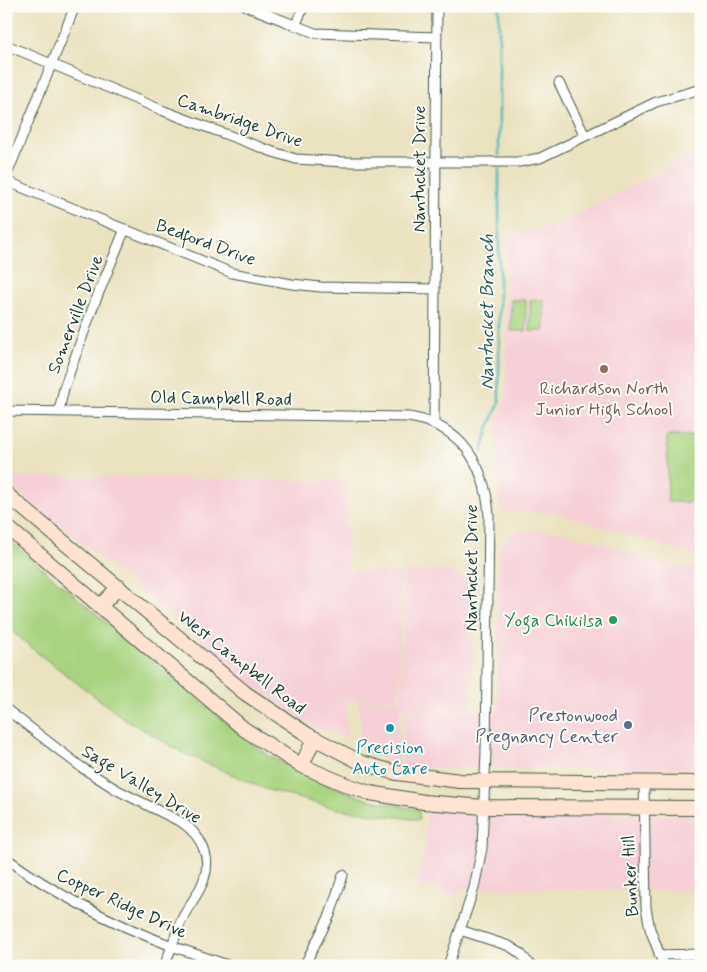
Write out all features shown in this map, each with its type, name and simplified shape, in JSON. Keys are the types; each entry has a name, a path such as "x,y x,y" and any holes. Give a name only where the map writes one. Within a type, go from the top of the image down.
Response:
{"main road":[{"name":"West Campbell Road","path":"6,494 245,693 314,739 358,761 397,773 442,779 484,781 701,782"},
{"path":"6,526 244,729 273,749 302,765 350,786 370,793 424,802 484,807 701,808"},
{"path":"100,606 118,587"},
{"path":"302,765 314,739"}],"street":[{"path":"6,177 75,6"},
{"path":"246,6 296,26 324,34 437,37"},
{"path":"296,26 304,6"},
{"name":"Nantucket Drive","path":"437,6 434,423 458,439 475,461 484,482 488,502 484,807 480,865 448,966"},
{"name":"Cambridge Drive","path":"6,45 164,111 273,152 296,158 345,162 529,161 540,158 656,102 701,90"},
{"path":"558,83 585,136"},
{"name":"Bedford Drive","path":"6,181 232,273 259,279 321,287 435,288"},
{"name":"Somerville Drive","path":"59,411 64,388 125,229"},
{"name":"Old Campbell Road","path":"6,411 382,415 409,417 434,423"},
{"name":"Sage Valley Drive","path":"6,709 81,767 117,790 183,823 198,837 206,856 204,881 182,918 164,966"},
{"name":"Bunker Hill","path":"644,782 646,908 650,929 664,966"},
{"name":"Copper Ridge Drive","path":"6,858 29,875 132,930 230,966"},
{"path":"304,966 330,915 343,875"},
{"path":"460,930 510,946 520,952 531,966"},
{"path":"659,954 701,954"}],"shaded area":[{"name":"Richardson North Junior High School","path":"701,155 701,558 559,513 499,511 497,420 506,399 507,238 565,221 683,159"},
{"path":"34,476 346,481 348,570 401,573 399,699 346,700 347,738 312,726 250,684 181,623 6,482 12,478"},
{"path":"528,529 565,532 678,567 701,567 701,768 403,768 404,711 498,711 499,548 513,532"},
{"path":"447,571 475,583 470,710 400,708 400,762 390,762 361,743 359,701 401,701 403,572"},
{"path":"427,810 500,814 701,815 701,891 462,888 459,897 416,884 426,849"}],"green space":[{"path":"511,300 526,300 526,331 511,331"},
{"path":"530,300 544,300 544,331 530,331"},
{"path":"667,436 701,436 701,502 668,502"},
{"path":"6,538 264,753 314,780 366,799 419,810 419,820 337,809 265,789 183,753 122,717 39,654 6,626"}],"waterway":[{"name":"Nantucket Branch","path":"499,6 499,155"},
{"name":"Nantucket Branch","path":"482,452 488,429 499,404 499,169"}],"place":[{"name":"Richardson North Junior High School","path":"604,369"},
{"name":"Yoga Chikilsa","path":"613,620"},
{"name":"Prestonwood Pregnancy Center","path":"628,725"},
{"name":"Precision Auto Care","path":"390,728"}]}
